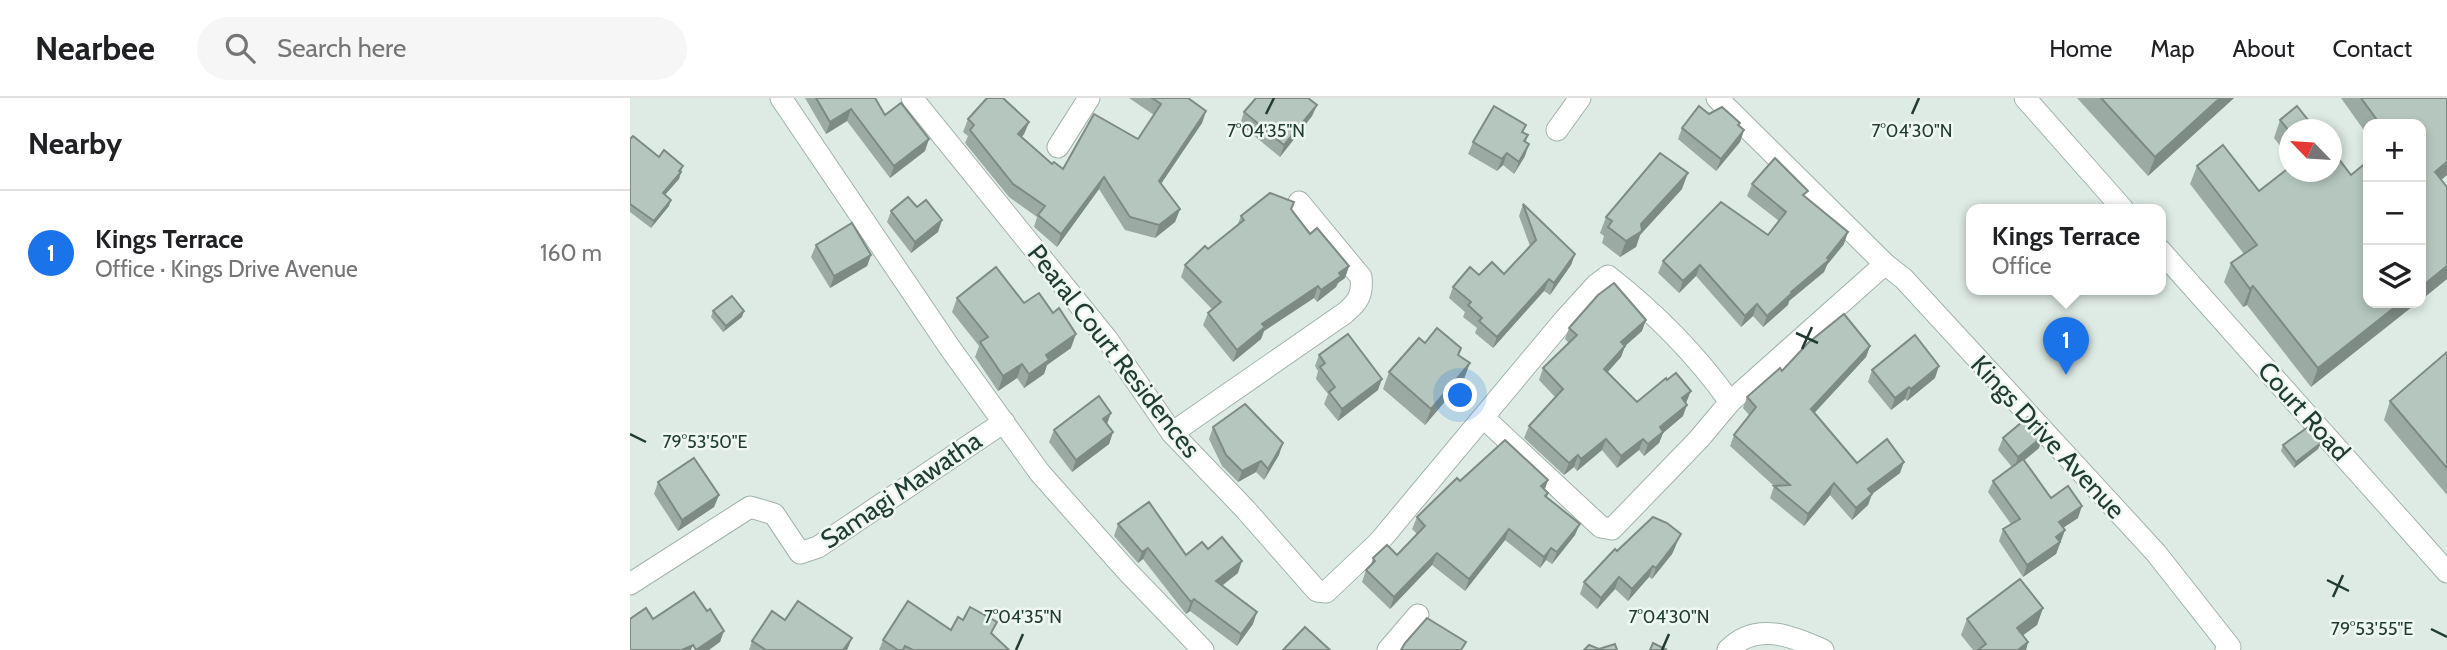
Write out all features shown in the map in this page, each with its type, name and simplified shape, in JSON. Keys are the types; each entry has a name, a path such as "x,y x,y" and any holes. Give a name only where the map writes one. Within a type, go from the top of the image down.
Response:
{"street":[{"name":"Samagi Mawatha","path":"781,98 950,348 1040,473 1127,571 1203,650"},
{"name":"Pearal Court Residences","path":"912,98 1107,339 1172,433 1245,509 1317,591 1326,592 1379,542 1565,319 1596,285 1608,276 1637,299 1674,335 1730,402"},
{"path":"1058,147 1089,98"},
{"path":"1557,130 1580,98"},
{"name":"Kings Drive Avenue","path":"1717,98 1885,264 1904,279 2156,553 2230,649"},
{"path":"2025,98 2119,204"},
{"path":"1172,433 1357,302 1362,291 1361,277 1299,201"},
{"name":"Court Road","path":"2166,256 2447,572"},
{"path":"1484,418 1601,527 1612,529 1699,439 1730,402 1885,264"},
{"name":"Samagi Mawatha","path":"630,584 750,507 774,514 800,552 818,547 1004,422"},
{"path":"1388,650 1418,615"},
{"path":"1728,650 1736,642 1759,634 1788,634 1823,650"}],"building":[{"path":"816,98 875,98 885,115 901,103 929,139 894,166 851,109 830,122"},
{"path":"987,98 1003,98 1029,122 1018,134 1052,164 1054,162 1063,169 1094,114 1138,139 1161,104 1152,98 1188,98 1206,111 1159,181 1180,209 1159,225 1130,217 1104,177 1061,234 1038,215 1045,206 1013,184 970,130 974,125 968,119"},
{"path":"1256,98 1308,98 1317,105 1284,145 1244,112"},
{"path":"2101,98 2220,98 2155,157"},
{"path":"2361,98 2447,98 2447,162 2435,172 2447,187 2447,266 2426,283 2426,119 2376,119"},
{"path":"1494,106 1526,125 1522,132 1528,135 1524,141 1529,144 1519,162 1507,153 1502,159 1473,142"},
{"path":"1699,106 1709,114 1722,107 1744,130 1721,159 1682,128"},
{"path":"2297,106 2307,119 2281,119"},
{"path":"633,136 659,157 664,150 683,166 663,193 671,200 654,221 630,204 630,139"},
{"path":"2223,145 2259,191 2279,176 2279,182 2342,182 2342,163 2351,175 2363,165 2363,308 2394,308 2318,368 2253,286 2250,289 2231,263 2257,245 2197,166"},
{"path":"1660,153 1688,173 1641,224 1642,231 1626,241 1608,227 1612,221 1606,217"},
{"path":"1775,158 1808,191 1803,195 1848,232 1827,258 1829,260 1767,316 1757,304 1745,316 1700,265 1683,281 1663,261 1721,202 1768,235 1786,212 1752,184"},
{"path":"1270,193 1294,202 1291,209 1310,234 1317,228 1349,266 1339,273 1341,276 1321,290 1318,286 1262,324 1265,327 1237,350 1208,313 1221,302 1185,265 1205,246 1208,249 1244,220 1241,216"},
{"path":"908,197 917,207 926,200 942,220 915,242 891,211"},
{"path":"1523,204 1575,254 1554,283 1549,279 1497,337 1479,321 1482,318 1468,305 1471,302 1453,287 1470,267 1479,275 1492,262 1504,274 1536,240"},
{"path":"852,223 871,255 834,276 816,245"},
{"path":"996,267 1024,303 1039,293 1053,313 1059,308 1076,334 1046,355 1049,360 1029,374 1022,364 1003,376 980,342 988,337 957,298"},
{"path":"1614,283 1646,320 1621,342 1625,346 1604,369 1637,402 1676,373 1691,391 1682,398 1687,405 1660,427 1663,432 1648,444 1643,439 1621,456 1606,439 1581,459 1578,455 1569,463 1529,426 1563,389 1543,368 1577,335 1569,328 1598,295"},
{"path":"732,296 744,311 726,326 713,311"},
{"path":"1844,314 1870,346 1811,409 1857,463 1887,439 1904,462 1868,489 1872,494 1856,508 1834,483 1808,514 1774,486 1790,485 1734,435 1756,407 1747,397 1780,368 1782,371 1808,343"},
{"path":"1437,328 1461,348 1458,355 1470,363 1431,409 1389,372 1419,338 1425,343"},
{"path":"1348,334 1382,379 1342,409 1329,392 1335,387 1320,367 1325,363 1319,355"},
{"path":"1915,335 1939,366 1911,389 1909,387 1895,398 1872,370"},
{"path":"2447,352 2447,468 2390,401"},
{"path":"1099,396 1111,413 1103,419 1113,432 1076,460 1054,430"},
{"path":"1245,404 1283,443 1268,469 1261,461 1242,471 1226,455 1213,427"},
{"path":"2028,417 2043,436 2018,457 2003,438"},
{"path":"2308,427 2321,443 2296,462 2283,445"},
{"path":"1505,440 1548,480 1541,486 1548,493 1545,496 1580,524 1557,552 1551,548 1544,557 1509,529 1469,579 1437,553 1394,597 1366,570 1375,561 1373,558 1387,545 1397,555 1425,526 1417,517 1457,478 1460,481"},
{"path":"694,458 719,495 682,520 658,482"},
{"path":"2023,459 2051,498 2068,486 2082,506 2059,522 2065,530 2056,537 2060,542 2027,565 2003,529 2020,519 1993,481"},
{"path":"1149,502 1186,555 1202,542 1208,549 1222,537 1242,561 1216,581 1257,612 1241,634 1194,599 1191,602 1148,548 1142,552 1118,524"},
{"path":"1653,517 1667,523 1681,534 1676,542 1656,568 1653,566 1632,589 1619,577 1601,598 1584,582 1615,549 1617,551"},
{"path":"2020,579 2043,608 2017,628 2028,642 2018,650 1978,650 1986,644 1967,619"},
{"path":"694,592 707,611 710,609 724,631 696,650 693,645 682,650 630,650 630,619 646,608 653,619"},
{"path":"798,601 852,638 843,650 766,650 752,641 772,611 785,620"},
{"path":"908,601 951,630 958,617 963,620 970,607 997,622 991,633 1009,650 913,650 905,646 903,650 898,650 883,640"},
{"path":"1427,618 1466,642 1461,650 1401,650"},
{"path":"1305,627 1330,650 1283,650"},
{"path":"1653,643 1667,650 1650,650"},
{"path":"1615,644 1617,650 1584,650 1589,645 1599,649"}],"place":[{"name":"Kings Terrace","path":"2066,375"}]}
